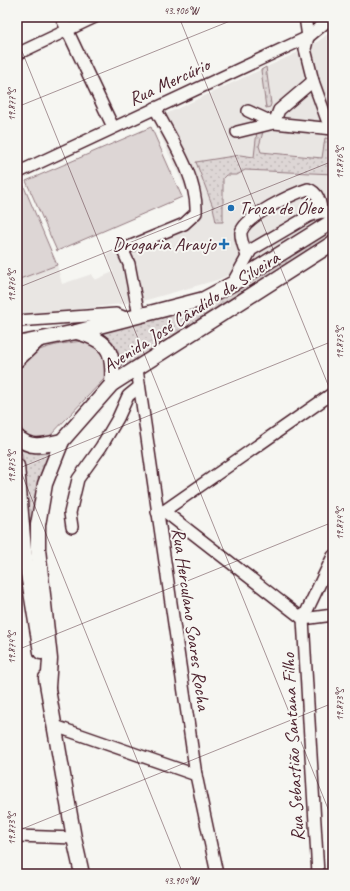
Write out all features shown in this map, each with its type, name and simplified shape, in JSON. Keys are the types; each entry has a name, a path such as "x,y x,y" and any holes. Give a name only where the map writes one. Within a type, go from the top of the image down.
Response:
{"main road":[{"name":"Avenida José Cândido da Silveira","path":"17,344 76,332 204,299 232,284 333,221"},
{"name":"Avenida José Cândido da Silveira","path":"48,687 50,659 38,549 38,525 45,484 62,441 112,384 333,243"},
{"path":"76,332 93,336 104,344 111,354 112,384"},
{"path":"17,360 37,341"},
{"path":"17,437 25,444 39,446 62,441"},
{"path":"17,466 24,550 33,609 74,838 82,874"}],"street":[{"path":"61,17 113,127"},
{"path":"17,54 95,17"},
{"path":"305,17 308,37 306,49 313,81 327,120 333,121"},
{"name":"Rua Mercúrio","path":"17,173 308,37 332,17"},
{"path":"274,123 279,110 313,81"},
{"path":"17,321 116,314 134,317 129,264 124,253 126,248 184,224 196,213 195,191 155,108"},
{"path":"248,111 274,123 333,129"},
{"path":"237,132 274,123"},
{"path":"247,256 241,234 244,226 254,218 296,193 308,189 314,191 321,204 321,212"},
{"path":"232,284 251,250 309,216 321,212 333,213"},
{"name":"Rua Herculano Soares Rocha","path":"137,368 160,512 196,775 217,874"},
{"path":"72,527 70,513 78,479 101,447 118,418 128,396 139,387"},
{"path":"333,393 160,512 303,619 333,615"},
{"path":"303,619 333,556"},
{"name":"Rua Sebastião Santana Filho","path":"303,619 318,874"},
{"path":"55,726 196,775"},
{"path":"17,836 74,838"}],"shaded area":[{"path":"333,30 333,213 255,264 217,280 143,301 52,313 17,314 17,280 57,265 62,284 92,274 95,280 113,272 106,255 184,219 188,215 190,199 153,120 305,49 316,43"},
{"path":"266,67 271,104 270,107 266,108 261,70"},
{"path":"151,127 182,197 57,251 26,181"},
{"path":"257,131 263,132 259,146 261,152 322,158 325,138 333,139 333,174 245,170 237,175 226,175 223,178 223,222 216,222 213,207 196,162 240,155 254,157"},
{"path":"22,182 57,265 17,280 17,184"},
{"path":"333,229 333,236 122,371 120,359 116,349 113,344 100,332 204,305"},
{"path":"82,341 90,342 105,350 107,376 48,438 31,440 23,432 18,417 16,381 18,370 22,362 28,356 45,348"},
{"path":"20,447 34,453 50,450 40,482 33,571 25,469"}],"place":[{"name":"Troca de Óleo","path":"231,208"},
{"name":"Drogaria Araujo","path":"224,244"}]}
